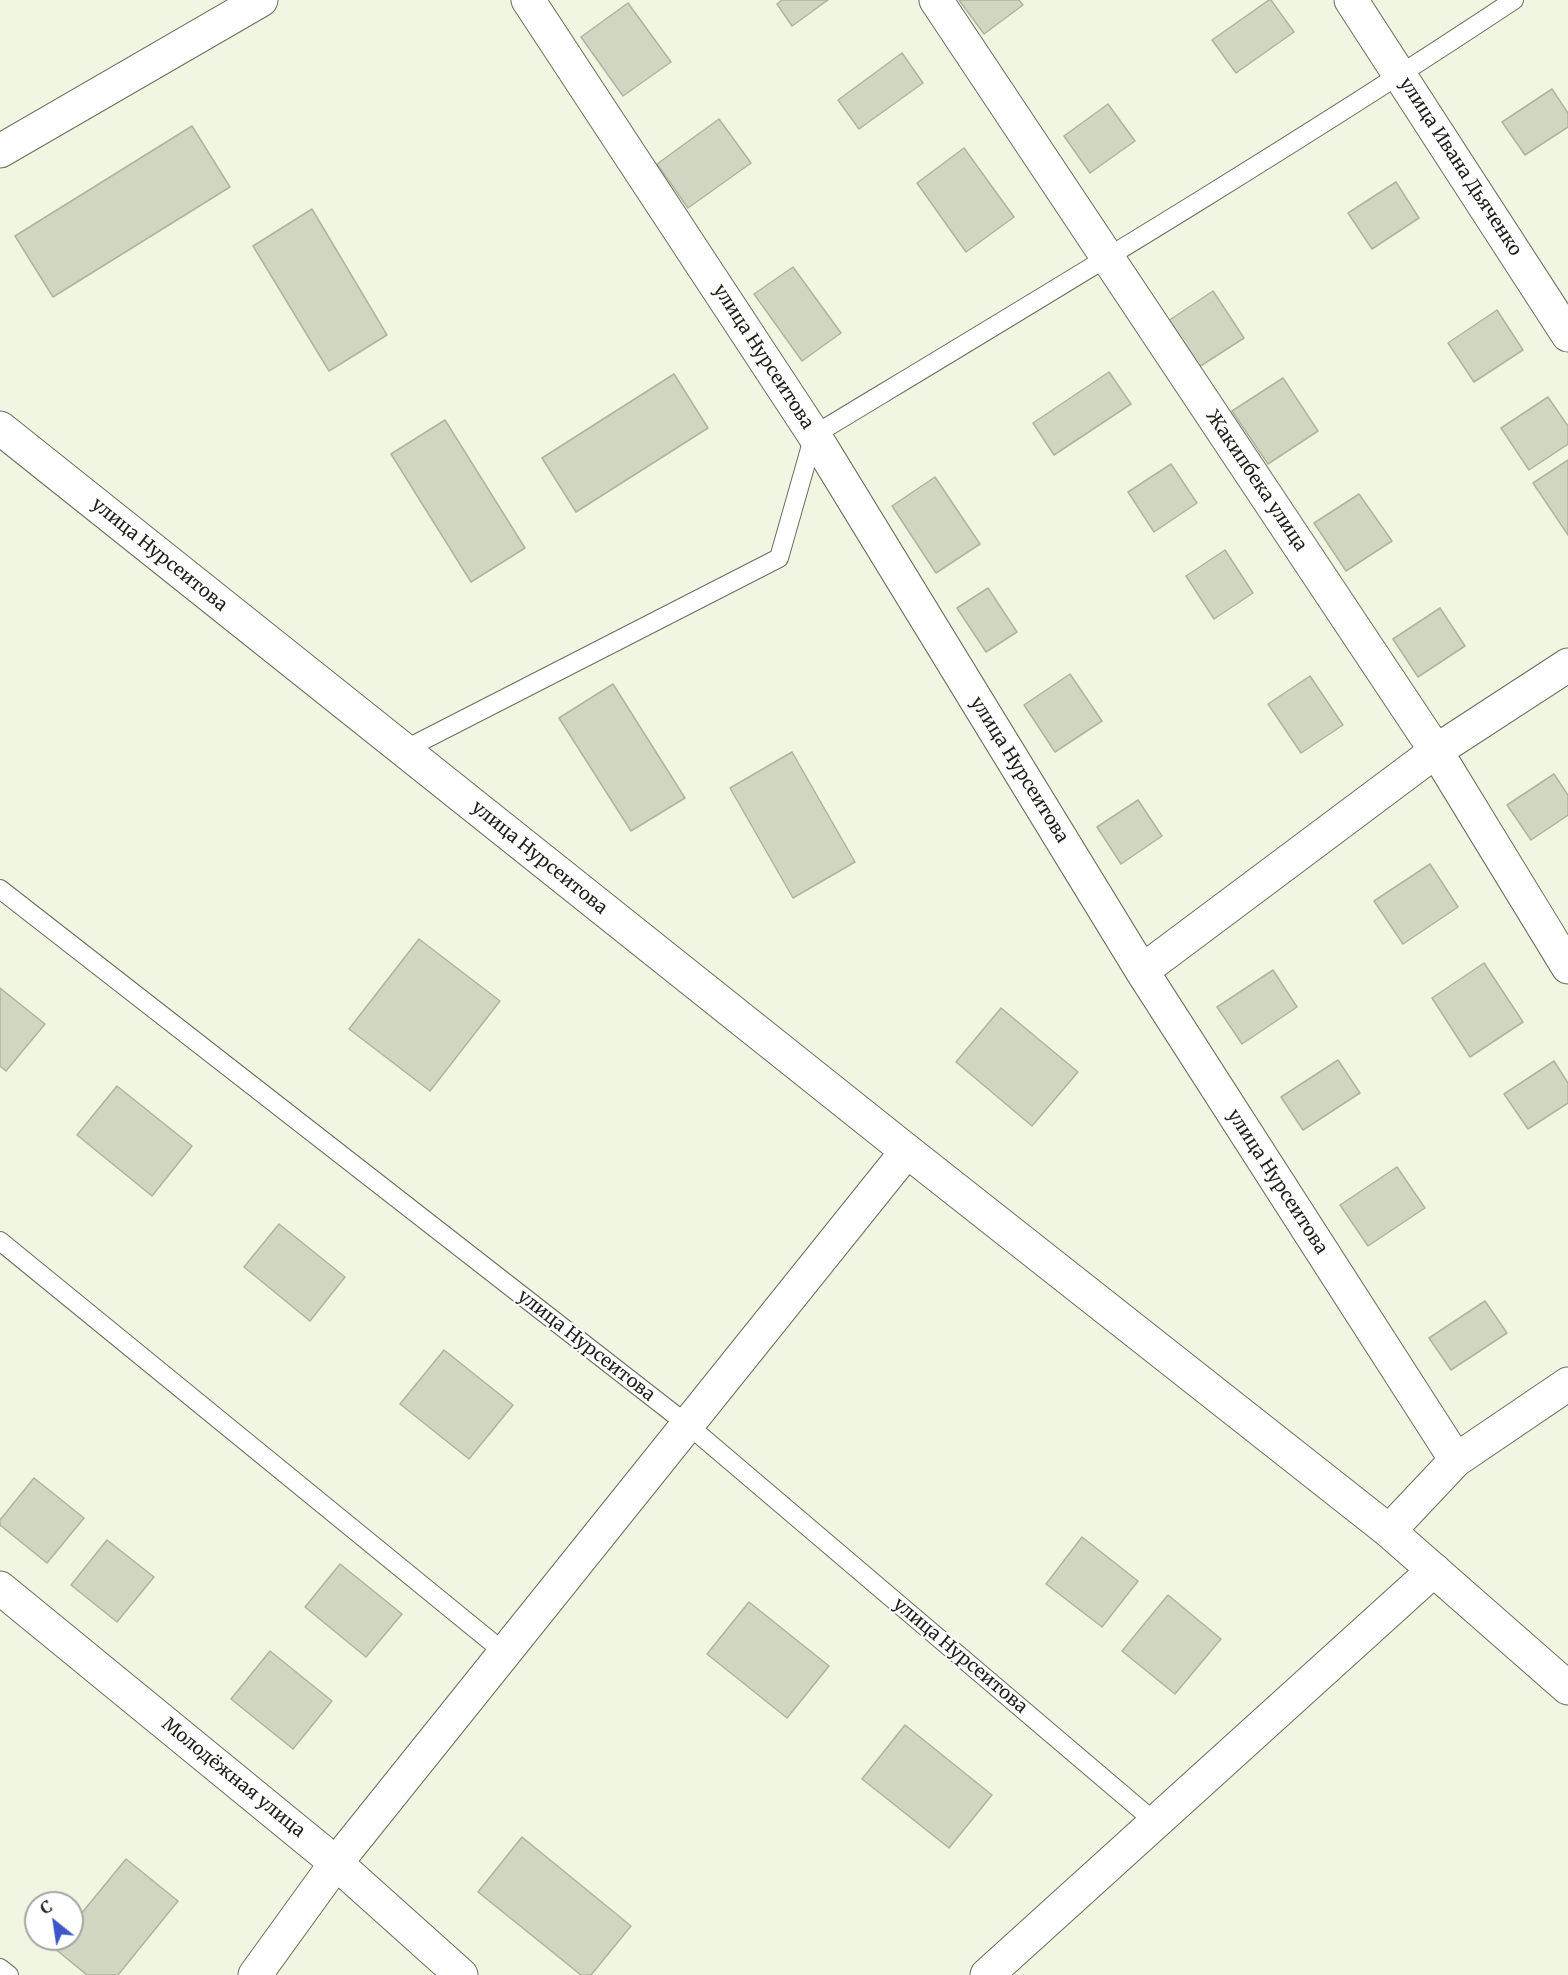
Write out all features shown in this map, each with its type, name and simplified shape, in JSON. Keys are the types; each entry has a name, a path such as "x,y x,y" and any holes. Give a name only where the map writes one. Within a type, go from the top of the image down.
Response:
{"street":[{"path":"0,151 261,0"},
{"name":"улица Нурсеитова","path":"528,0 814,435 1142,971 1456,1460"},
{"name":"Жакипбека улица","path":"936,0 1436,751 1568,967"},
{"name":"улица Ивана Дьяченко","path":"1351,0 1568,334"},
{"name":"улица Нурсеитова","path":"0,428 907,1151 1389,1531 1568,1688"},
{"path":"1142,971 1436,751 1568,665"},
{"path":"255,1975 336,1863 907,1151"},
{"path":"1389,1531 1456,1460 1568,1384"},
{"path":"987,1975 1434,1570"},
{"name":"Молодёжная улица","path":"0,1588 336,1863 461,1975"}],"lane":[{"path":"404,750 779,558 814,435 1107,258 1401,75 1514,0"},
{"name":"улица Нурсеитова","path":"0,889 687,1425 1155,1822"},
{"path":"0,1241 505,1653"},
{"path":"0,1968 9,1975"}],"building":[{"path":"782,0 828,0 792,26 777,4"},
{"path":"959,0 1019,0 1023,5 984,34"},
{"path":"1269,0 1294,32 1236,73 1212,40"},
{"path":"628,3 671,62 623,96 581,37"},
{"path":"902,53 923,83 859,129 838,100"},
{"path":"1552,89 1568,113 1568,127 1525,155 1502,122"},
{"path":"1108,104 1135,141 1090,173 1064,136"},
{"path":"719,119 751,163 688,208 657,164"},
{"path":"192,126 230,187 53,297 15,236"},
{"path":"964,148 1014,217 966,252 917,183"},
{"path":"1396,182 1419,218 1372,249 1348,213"},
{"path":"312,209 387,335 329,371 253,246"},
{"path":"793,267 841,333 802,361 754,294"},
{"path":"1213,291 1244,338 1199,367 1168,321"},
{"path":"1497,310 1523,350 1474,382 1448,343"},
{"path":"1109,372 1131,404 1054,455 1033,423"},
{"path":"674,374 708,428 576,512 542,458"},
{"path":"1283,378 1318,431 1268,464 1232,411"},
{"path":"1548,397 1568,426 1568,444 1529,470 1501,428"},
{"path":"445,420 525,548 471,582 391,454"},
{"path":"1568,460 1568,535 1533,483"},
{"path":"1171,464 1197,503 1154,532 1128,492"},
{"path":"935,477 980,544 936,573 892,506"},
{"path":"1359,494 1392,541 1346,571 1314,523"},
{"path":"1225,550 1253,593 1214,619 1186,576"},
{"path":"988,588 1017,632 986,652 957,608"},
{"path":"1440,608 1465,646 1418,677 1393,639"},
{"path":"1070,674 1102,721 1055,752 1024,705"},
{"path":"1310,676 1343,725 1301,753 1268,704"},
{"path":"613,684 685,798 631,831 559,718"},
{"path":"792,752 855,862 793,898 730,788"},
{"path":"1554,774 1568,795 1568,815 1531,840 1507,805"},
{"path":"1138,800 1162,836 1121,864 1097,827"},
{"path":"1430,864 1458,907 1403,944 1374,901"},
{"path":"419,939 500,1001 430,1091 349,1029"},
{"path":"1484,963 1523,1022 1470,1057 1432,998"},
{"path":"1273,970 1297,1007 1242,1044 1217,1007"},
{"path":"0,988 45,1024 6,1071 0,1066"},
{"path":"1001,1008 1078,1072 1032,1126 956,1062"},
{"path":"1338,1060 1360,1093 1303,1130 1281,1097"},
{"path":"1554,1061 1568,1083 1568,1103 1528,1129 1504,1094"},
{"path":"117,1086 192,1146 152,1196 77,1135"},
{"path":"1397,1167 1425,1208 1368,1246 1340,1205"},
{"path":"279,1224 345,1277 310,1321 244,1267"},
{"path":"1485,1301 1507,1333 1451,1370 1429,1338"},
{"path":"444,1350 513,1405 469,1459 400,1404"},
{"path":"34,1478 84,1518 47,1563 0,1525 0,1520"},
{"path":"1082,1537 1138,1581 1102,1627 1046,1584"},
{"path":"107,1540 154,1577 117,1622 71,1585"},
{"path":"340,1564 402,1614 366,1657 305,1607"},
{"path":"1168,1595 1221,1639 1175,1694 1122,1651"},
{"path":"749,1602 829,1666 787,1718 707,1654"},
{"path":"270,1651 332,1701 293,1749 231,1699"},
{"path":"905,1725 992,1795 949,1848 862,1779"},
{"path":"522,1837 631,1926 591,1975 581,1975 478,1892"},
{"path":"126,1859 178,1901 118,1975 87,1975 58,1951 84,1951 84,1910"}]}
